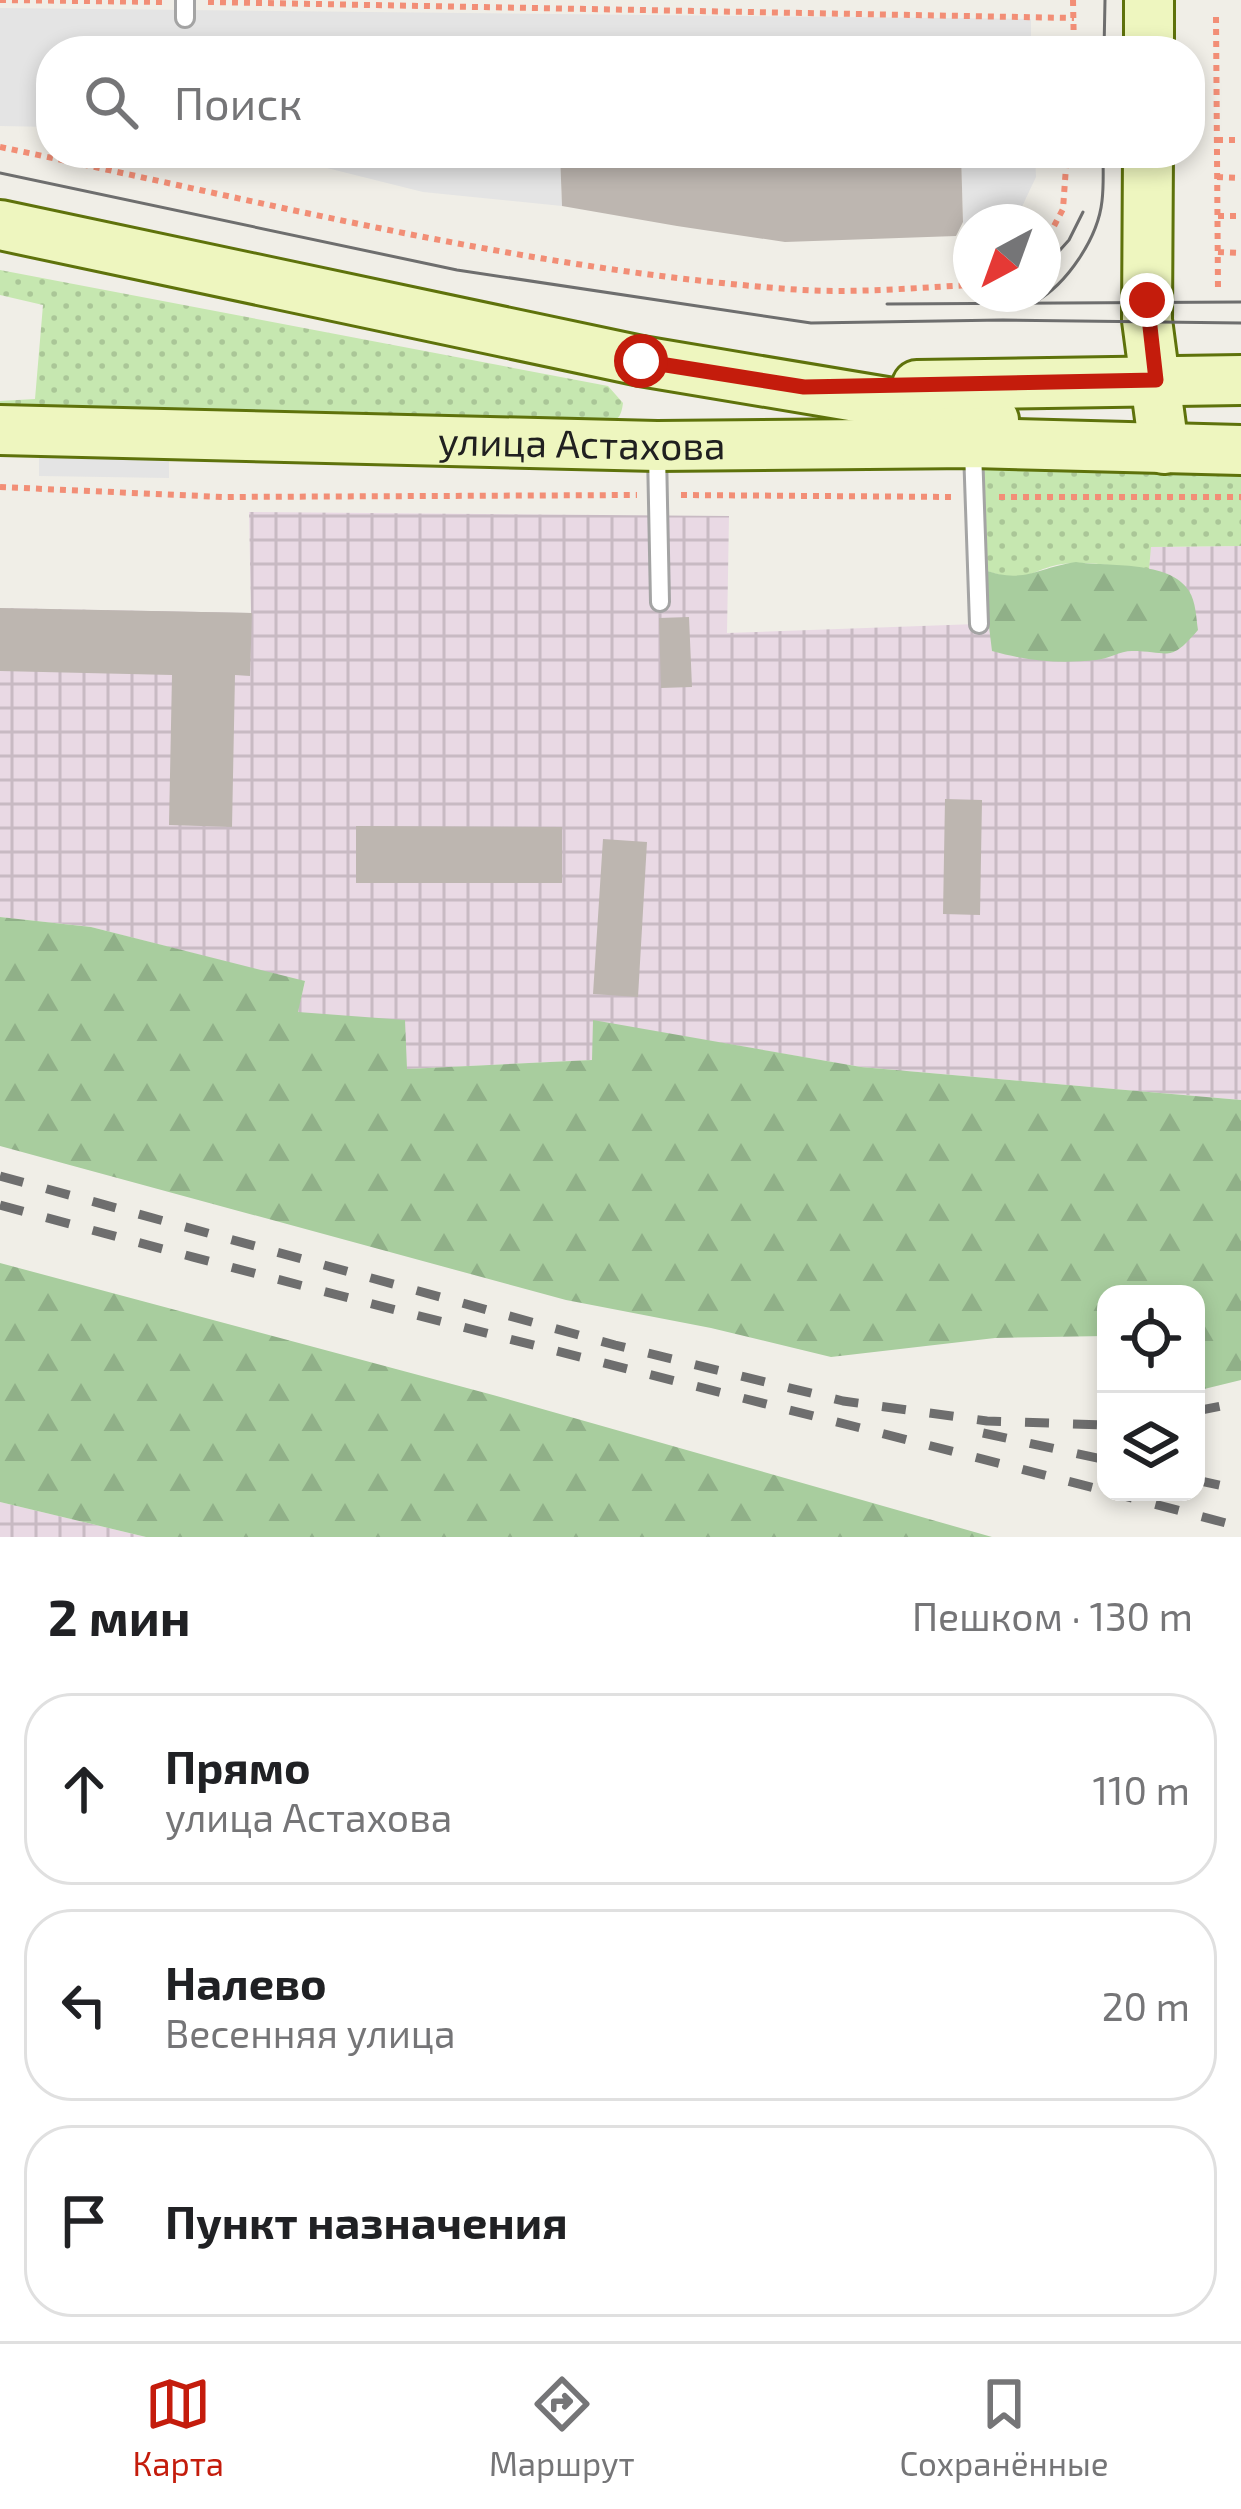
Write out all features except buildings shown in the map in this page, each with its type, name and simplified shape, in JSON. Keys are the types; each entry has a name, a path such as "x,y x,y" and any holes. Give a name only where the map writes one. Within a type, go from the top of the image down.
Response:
{"main road":[{"path":"1149,0 1149,36"},
{"path":"1148,168 1147,320 1165,449"},
{"name":"улица Астахова","path":"0,225 641,361 1165,449"},
{"name":"улица Астахова","path":"804,387 1241,380"},
{"name":"улица Астахова","path":"0,430 657,446 973,443 1241,451"}],"lane":[{"path":"973,443 979,624"},
{"path":"657,446 660,602"}],"path":[{"path":"0,0 185,7 1074,18"},
{"path":"1073,0 1074,36"},
{"path":"1216,17 1218,290"},
{"path":"1217,140 1241,140"},
{"path":"0,147 36,155"},
{"path":"98,168 511,256 789,289 953,286"},
{"path":"1061,214 1066,168"},
{"path":"1217,178 1241,178"},
{"path":"1217,216 1241,216"},
{"path":"1218,252 1241,253"},
{"path":"0,487 224,497 1241,497"}],"shaded area":[{"path":"0,8 1031,19 1031,36 36,36 36,127 0,126"},
{"path":"327,168 561,168 562,206 423,192"},
{"path":"961,168 1036,168 1023,204 962,204"},
{"path":"39,445 169,446 169,478 39,476"},
{"path":"249,512 729,516 727,633 1147,618 1150,547 1241,546 1241,1100 861,1067 593,1021 593,1060 406,1069 297,1012 305,982 91,927 0,917 0,608 251,613"},
{"path":"0,1502 146,1537 0,1537"}],"green space":[{"path":"0,270 608,386 622,408 617,418 602,424 0,413 0,401 35,399 43,305 0,295"},
{"path":"979,465 1241,470 1241,546 1151,547 1149,569 1073,563 1022,576 999,575 982,569"},
{"path":"1076,562 1168,574 1189,591 1198,630 1181,648 1168,653 1132,651 1096,660 1056,662 992,651 982,569 1008,576"},
{"path":"0,917 91,927 305,981 298,1012 405,1020 407,1069 592,1060 593,1020 861,1067 1241,1100 1241,1380 1205,1389 1205,1285 1097,1285 1097,1336 995,1338 831,1357 566,1300 0,1146"},
{"path":"0,1263 493,1395 992,1537 146,1537 0,1502"}],"tram line":[{"path":"1104,36 1105,0"},
{"path":"1061,280 1094,230 1102,201 1103,168"},
{"path":"0,173 457,270 811,323 1241,323"},
{"path":"1061,249 1083,212"},
{"path":"887,304 1241,302"}],"railway":[{"path":"0,1176 615,1345 843,1401 987,1421 1097,1425"},
{"path":"0,1205 1097,1489"},
{"path":"1205,1409 1241,1402"},
{"path":"983,1433 1097,1458"},
{"path":"1205,1482 1241,1490"},
{"path":"1143,1501 1241,1527"}],"route":[{"path":"641,361 804,387 1156,380 1147,300"}]}
